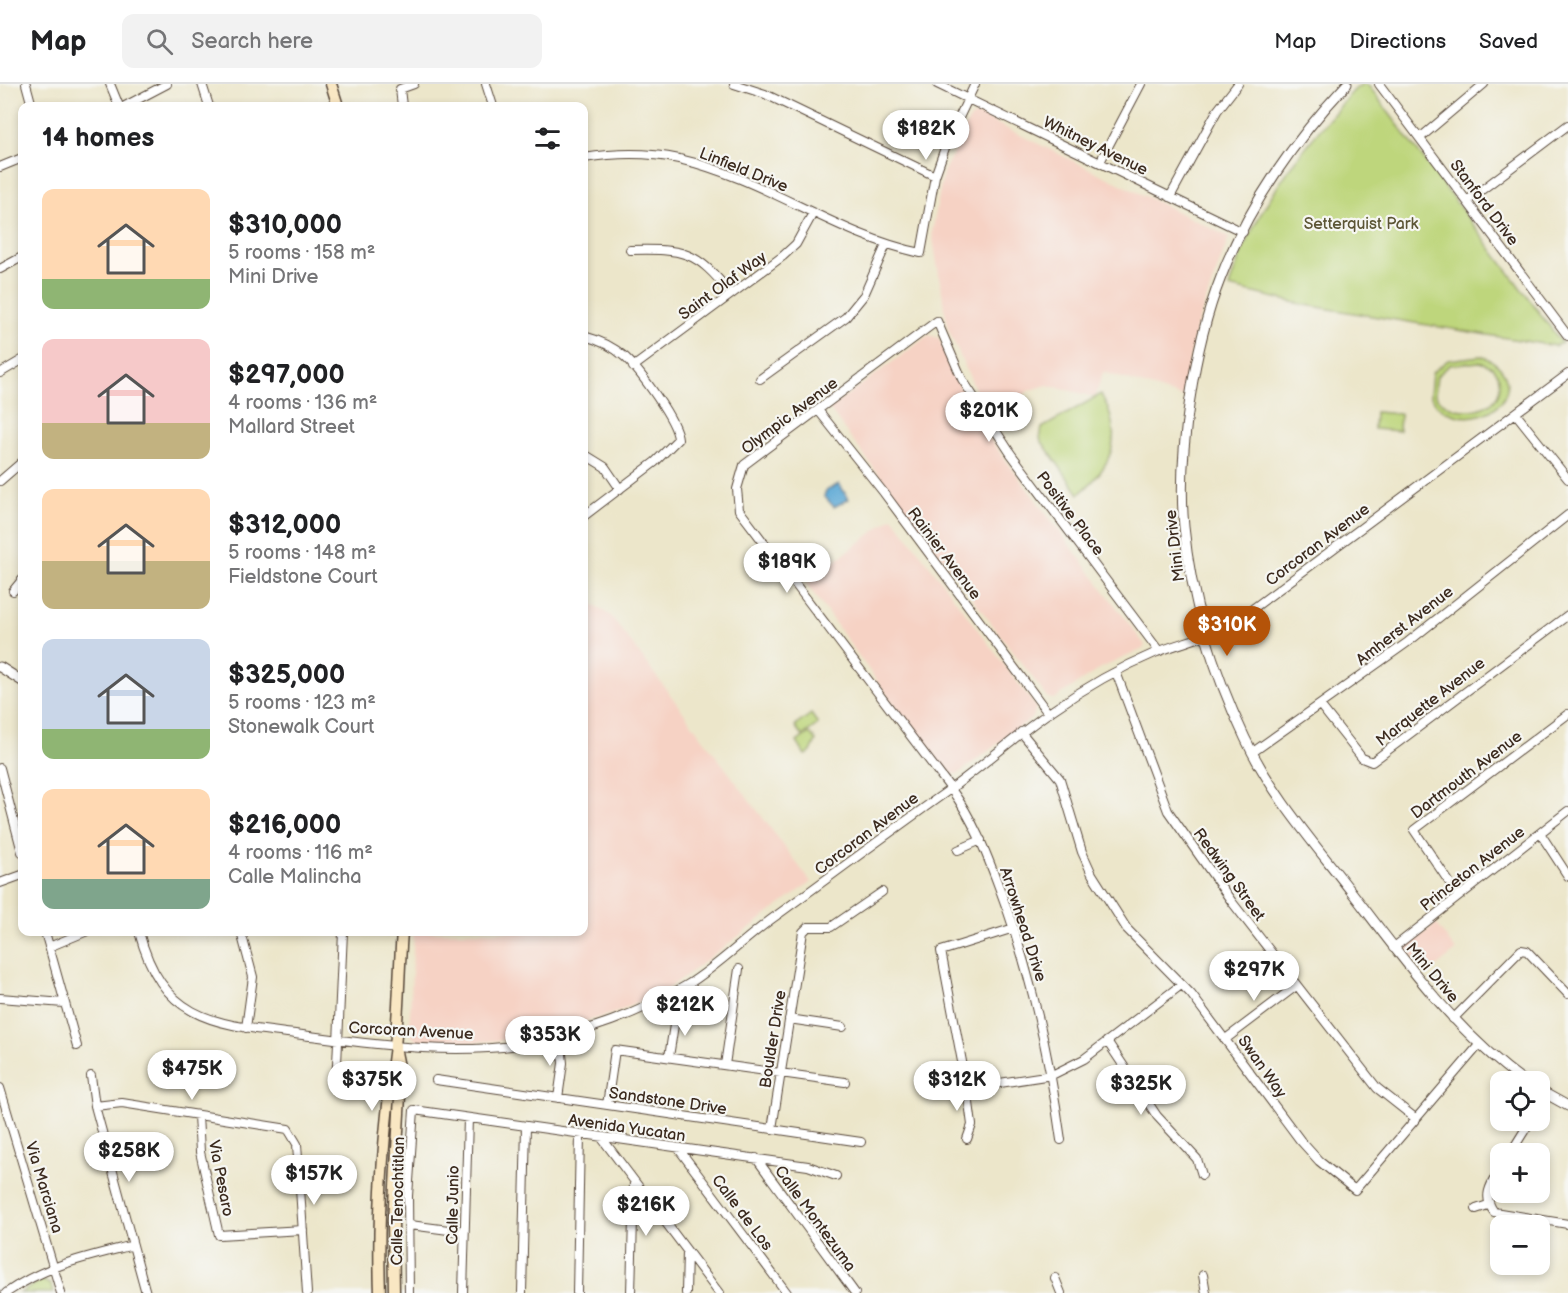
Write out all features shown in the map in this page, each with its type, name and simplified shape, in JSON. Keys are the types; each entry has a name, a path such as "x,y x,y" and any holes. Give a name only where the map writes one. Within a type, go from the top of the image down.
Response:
{"main road":[{"path":"332,84 337,102"},
{"path":"380,1293 377,1223 389,1077 395,1046 402,936"},
{"path":"394,1293 393,1223 401,1077 395,1046"}],"street":[{"path":"26,84 31,102"},
{"path":"110,84 117,102"},
{"path":"133,102 167,84"},
{"path":"202,84 208,102"},
{"path":"402,102 400,89 414,84"},
{"path":"486,84 492,102"},
{"path":"734,84 765,94 935,176 945,145 975,84"},
{"name":"Whitney Avenue","path":"937,84 1243,232"},
{"path":"1100,162 1141,84"},
{"path":"1170,197 1217,111 1238,84"},
{"name":"Mini Drive","path":"1347,84 1294,148 1243,232 1220,279 1191,393 1184,443 1184,526 1195,598 1206,636 1245,739 1288,810 1393,948 1453,1019 1479,1045 1511,1071"},
{"name":"Stanford Drive","path":"1379,84 1568,336"},
{"path":"1420,138 1484,84"},
{"path":"1467,201 1568,125"},
{"name":"Linfield Drive","path":"588,157 612,154 680,159 718,171 886,245 921,253 935,176"},
{"path":"0,167 18,160"},
{"name":"Saint Olaf Way","path":"633,367 796,244 813,213"},
{"path":"760,379 846,317 856,307 886,245"},
{"path":"630,250 673,249 688,253 716,275 731,294"},
{"path":"0,269 18,259"},
{"name":"Olympic Avenue","path":"937,321 744,465 737,489 739,510 951,789"},
{"name":"Positive Place","path":"937,321 962,379 1011,454 1159,651"},
{"path":"588,337 603,342 626,357 672,418 678,440 677,444 588,513"},
{"path":"0,373 18,362"},
{"name":"Corcoran Avenue","path":"140,936 150,963 173,996 204,1018 246,1028 395,1046 488,1047 530,1043 560,1036 639,1009 686,985 769,921 951,789 1048,713 1116,672 1159,651 1219,632 1239,619 1568,374"},
{"name":"Rainier Avenue","path":"818,410 884,493 1048,713"},
{"path":"1516,414 1568,479"},
{"path":"588,456 605,467 620,489"},
{"path":"0,481 18,465"},
{"name":"Amherst Avenue","path":"1253,752 1408,642 1568,515"},
{"path":"13,591 18,585"},
{"name":"Marquette Avenue","path":"1320,705 1362,758 1372,762 1568,615"},
{"path":"0,667 18,678"},
{"name":"Redwing Street","path":"1116,672 1168,811 1296,986 1377,1088 1414,1119"},
{"name":"Dartmouth Avenue","path":"1458,895 1414,830 1568,714"},
{"name":"Swan Way","path":"1021,732 1060,779 1082,852 1116,914 1140,945 1181,985 1227,1038 1300,1140 1319,1161 1355,1190 1414,1119 1455,1076 1479,1045"},
{"path":"0,768 18,837"},
{"name":"Arrowhead Drive","path":"951,789 966,809 981,840 1014,928 1029,978 1052,1075 1061,1140"},
{"name":"Princeton Avenue","path":"1393,948 1568,811"},
{"path":"1540,833 1568,876"},
{"path":"958,850 981,840"},
{"path":"0,883 18,876"},
{"name":"Boulder Drive","path":"772,1129 803,932 808,927 831,927 882,892"},
{"path":"967,1139 972,1125 941,951 1014,928"},
{"path":"46,936 77,1046"},
{"path":"49,947 75,936"},
{"path":"242,936 253,977 246,1028"},
{"path":"336,1086 343,936"},
{"path":"1453,1019 1521,950 1527,951 1568,994"},
{"path":"725,1065 739,969"},
{"path":"966,1088 1052,1075 1084,1059 1181,985"},
{"path":"1227,1038 1296,986"},
{"path":"0,998 64,1003"},
{"path":"669,1058 676,1012"},
{"path":"789,1019 843,1027"},
{"path":"558,1098 563,1063 560,1036"},
{"path":"1107,1041 1157,1116 1197,1159 1202,1175"},
{"path":"607,1105 615,1050 845,1082"},
{"path":"91,1076 95,1106 146,1293"},
{"name":"Sandstone Drive","path":"436,1080 861,1142"},
{"name":"Via Marciana","path":"0,1088 61,1293"},
{"path":"1550,1096 1568,1106"},
{"path":"95,1106 122,1103 288,1129 297,1144 307,1293"},
{"name":"Avenida Yucatan","path":"414,1110 808,1166 836,1176"},
{"name":"Calle Tenochtitlan","path":"409,1293 408,1196 414,1110"},
{"name":"Via Pesaro","path":"198,1115 200,1152 219,1235 303,1230"},
{"name":"Calle Junio","path":"463,1293 468,1118"},
{"path":"522,1293 526,1126"},
{"path":"577,1293 580,1134"},
{"path":"602,1137 719,1293"},
{"name":"Calle de Los","path":"678,1148 786,1293"},
{"name":"Calle Montezuma","path":"756,1158 855,1293"},
{"path":"632,1293 634,1182"},
{"path":"1490,1189 1487,1195 1488,1205 1494,1212 1568,1224"},
{"path":"1476,1209 1488,1205"},
{"path":"410,1225 464,1232"},
{"path":"6,1293 26,1279 54,1265 133,1245"},
{"path":"686,1293 687,1251"},
{"path":"1203,1275 1206,1293"},
{"path":"1055,1278 1061,1293"}],"shaded area":[{"path":"974,116 981,116 1229,237 1196,328 1182,397 1103,372 1095,397 1047,385 1028,391 996,422 976,391 948,329 932,233 943,173 969,120"},
{"path":"929,335 939,338 960,386 987,435 1145,645 1143,649 1101,668 1054,699 1048,698 829,409"},
{"path":"893,517 1036,707 1033,717 958,774 944,774 806,583"},
{"path":"588,603 594,605 611,616 811,882 669,988 615,1013 545,1033 506,1040 463,1043 418,1042 409,1033 414,936 588,936"},
{"path":"1436,924 1456,951 1426,975 1405,947"}],"green space":[{"name":"Setterquist Park","path":"1363,84 1368,85 1562,343 1555,346 1305,305 1229,287 1248,239 1288,171 1320,129 1352,92"},
{"path":"1480,356 1495,363 1505,375 1507,382 1504,398 1490,411 1471,417 1451,414 1443,409 1430,395 1432,373 1448,360","holes":["1479,362 1490,366 1498,375 1499,391 1494,400 1486,406 1463,410 1452,408 1442,402 1435,394 1437,376 1450,365"]},
{"path":"1101,394 1112,423 1112,448 1100,472 1079,494 1040,439 1042,428"},
{"path":"1375,412 1400,414 1399,431 1374,429"},
{"path":"811,714 818,724 802,736 795,726"},
{"path":"809,733 816,740 811,752 805,755 797,742"},
{"path":"42,1280 51,1285 53,1293 20,1293"}],"water":[{"path":"839,484 849,499 834,507 824,496 827,490"}]}
